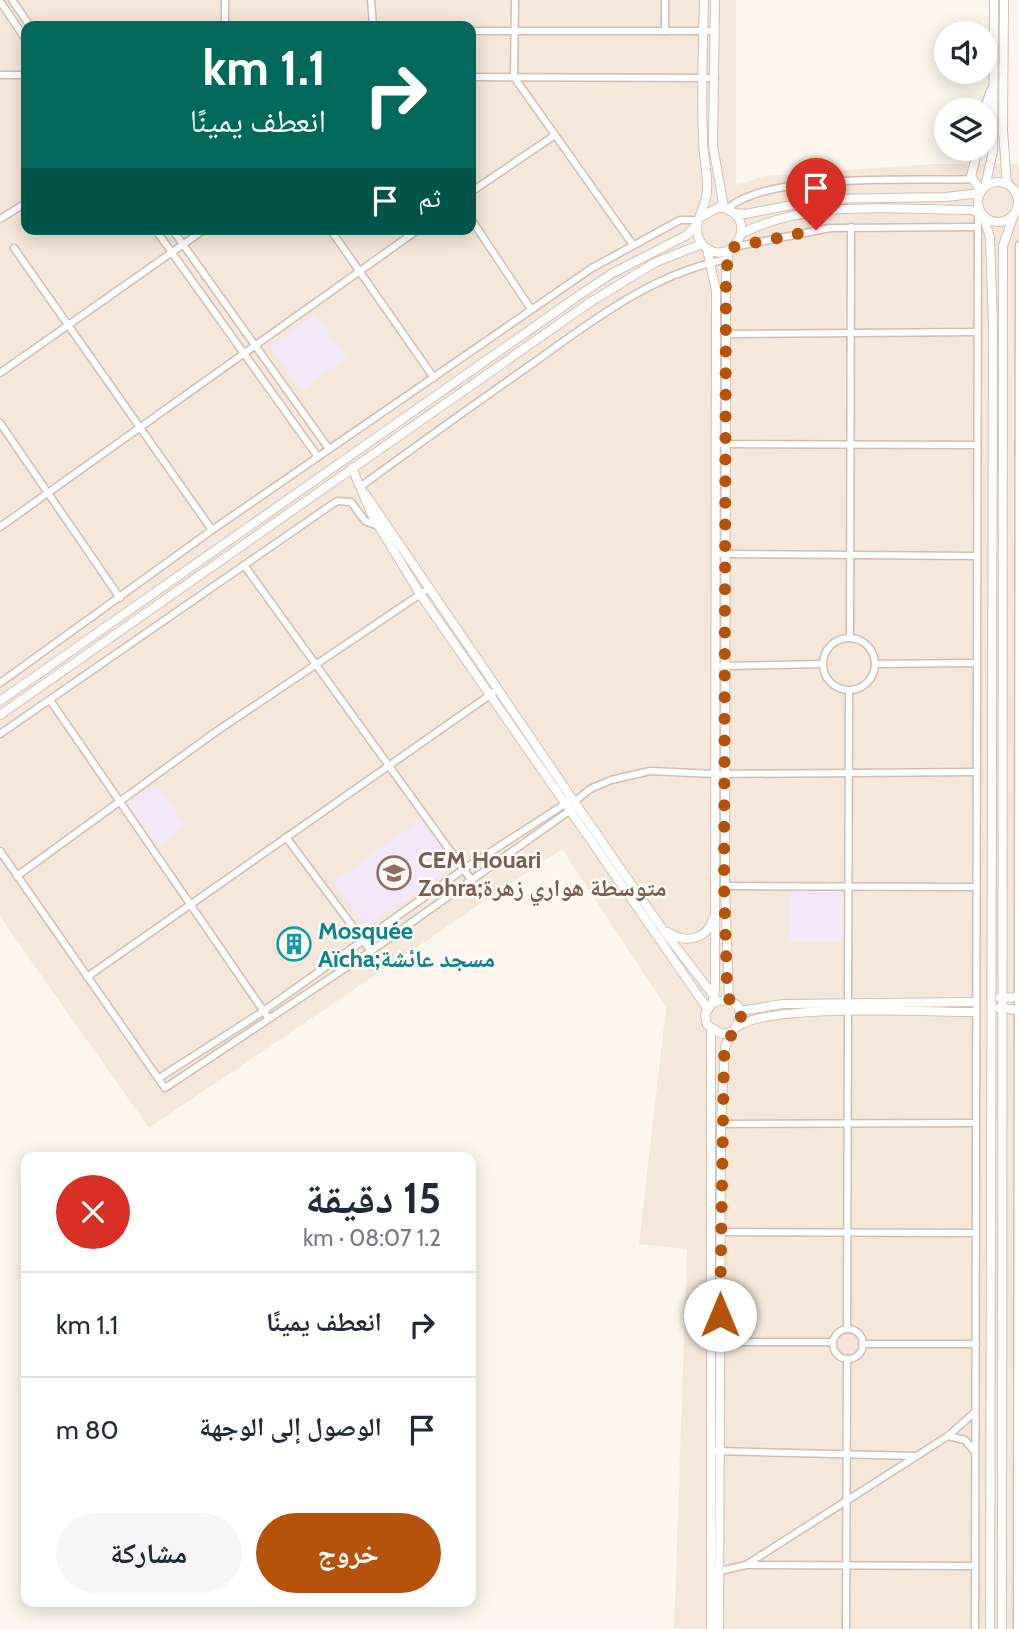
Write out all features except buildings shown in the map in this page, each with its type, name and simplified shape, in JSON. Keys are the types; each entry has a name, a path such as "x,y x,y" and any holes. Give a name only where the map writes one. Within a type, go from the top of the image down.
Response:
{"street":[{"path":"12,0 27,21"},
{"path":"225,0 225,21"},
{"path":"371,0 373,21"},
{"path":"515,0 514,77 633,245"},
{"path":"665,0 665,31"},
{"path":"704,0 703,148 707,187 699,220 698,238 712,262 716,290 721,444"},
{"path":"715,0 713,146 728,210 739,218 741,234"},
{"path":"995,0 995,21"},
{"path":"1002,1629 1003,246 1018,202 1013,189 1003,131 1004,0"},
{"path":"0,1 21,32"},
{"path":"476,31 715,31"},
{"path":"0,75 21,75"},
{"path":"476,77 715,78"},
{"path":"975,1629 976,227 982,190 993,151 994,84"},
{"path":"476,189 555,135"},
{"path":"972,179 976,161"},
{"path":"972,179 982,190"},
{"path":"728,210 745,197 797,186 972,179"},
{"path":"0,701 581,294 611,274 687,235 711,209 745,214 823,200 946,197 982,190 998,182 1013,189"},
{"path":"0,219 21,206"},
{"path":"740,1011 729,999 720,886 721,444 730,252 741,234 775,220 845,210 980,212 997,222 1016,212"},
{"path":"980,212 990,237 993,326 990,1629"},
{"path":"0,683 212,530 434,379 531,309 633,245 680,220 699,220"},
{"path":"476,226 531,309"},
{"path":"0,716 589,303 656,262 704,246 720,253 730,252 802,232 850,227 976,227"},
{"path":"849,638 850,227"},
{"path":"159,235 318,457"},
{"path":"176,235 329,449"},
{"path":"0,373 197,235"},
{"path":"334,235 434,379"},
{"path":"0,527 411,235"},
{"path":"1017,1629 1019,245"},
{"path":"14,248 212,530"},
{"path":"360,487 604,313 653,285 712,262 730,252"},
{"path":"726,334 976,332"},
{"path":"0,424 120,598"},
{"path":"721,444 976,445"},
{"path":"352,468 378,526 712,1002"},
{"path":"360,487 424,592"},
{"path":"0,734 337,501 351,502 365,521 378,526"},
{"path":"720,554 976,556"},
{"path":"244,565 472,881"},
{"path":"17,876 120,801 424,592"},
{"path":"849,638 866,644 875,664 872,678 866,685 849,691 834,686 828,680 822,664 828,649 834,643 849,638"},
{"path":"875,664 976,663"},
{"path":"720,666 822,664"},
{"path":"847,1329 849,691"},
{"path":"87,977 494,692"},
{"path":"494,692 571,812 712,1002"},
{"path":"50,701 192,903 269,1019"},
{"path":"0,851 165,1088 371,951 571,812 574,802 590,789 629,774 650,771 720,774 975,772"},
{"path":"159,1078 262,1012 564,802 574,802"},
{"path":"286,837 371,951"},
{"path":"720,886 975,887"},
{"path":"719,1629 715,1572 711,1030 705,1020 712,1002 715,913 720,886"},
{"path":"656,919 674,936 691,939 706,931 715,913"},
{"path":"991,1002 1002,997 1018,997"},
{"path":"712,1002 729,999"},
{"path":"991,1002 1002,1010 1018,1010"},
{"path":"740,1011 783,1004 975,1007"},
{"path":"711,1030 722,1034 751,1020 847,1007"},
{"path":"715,1451 720,1342 721,1124 725,1047 735,1029 740,1011"},
{"path":"721,1124 975,1123"},
{"path":"720,1232 975,1233"},
{"path":"833,1342 838,1333 847,1329 856,1332 862,1344"},
{"path":"720,1342 833,1342"},
{"path":"833,1342 838,1355 847,1359 856,1356 862,1344"},
{"path":"862,1344 976,1343"},
{"path":"846,1629 847,1359"},
{"path":"746,1565 948,1436 976,1411"},
{"path":"948,1436 965,1440 976,1454"},
{"path":"715,1451 916,1456"},
{"path":"715,1572 746,1565 975,1566"},
{"path":"710,1629 715,1572"}],"shaded area":[{"path":"0,0 736,0 736,185 764,176 932,164 1019,164 1019,1629 674,1629 687,1249 639,1244 666,1007 562,849 149,1128 0,917"},
{"path":"315,314 347,357 302,391 270,347"},
{"path":"156,784 186,826 158,846 128,804"},
{"name":"CEM Houari Zohra;متوسطة هواري زهرة","path":"421,819 455,865 366,928 334,882"},
{"path":"789,892 842,892 842,942 789,942"}],"place":[{"name":"CEM Houari Zohra;متوسطة هواري زهرة","path":"394,873"},
{"name":"Mosquée Aïcha;مسجد عائشة","path":"294,944"}],"route":[{"path":"720,1315 724,1057 725,1047 741,1017 737,1006 729,999 727,985 724,886 726,274 729,250 734,247 816,230"}]}
